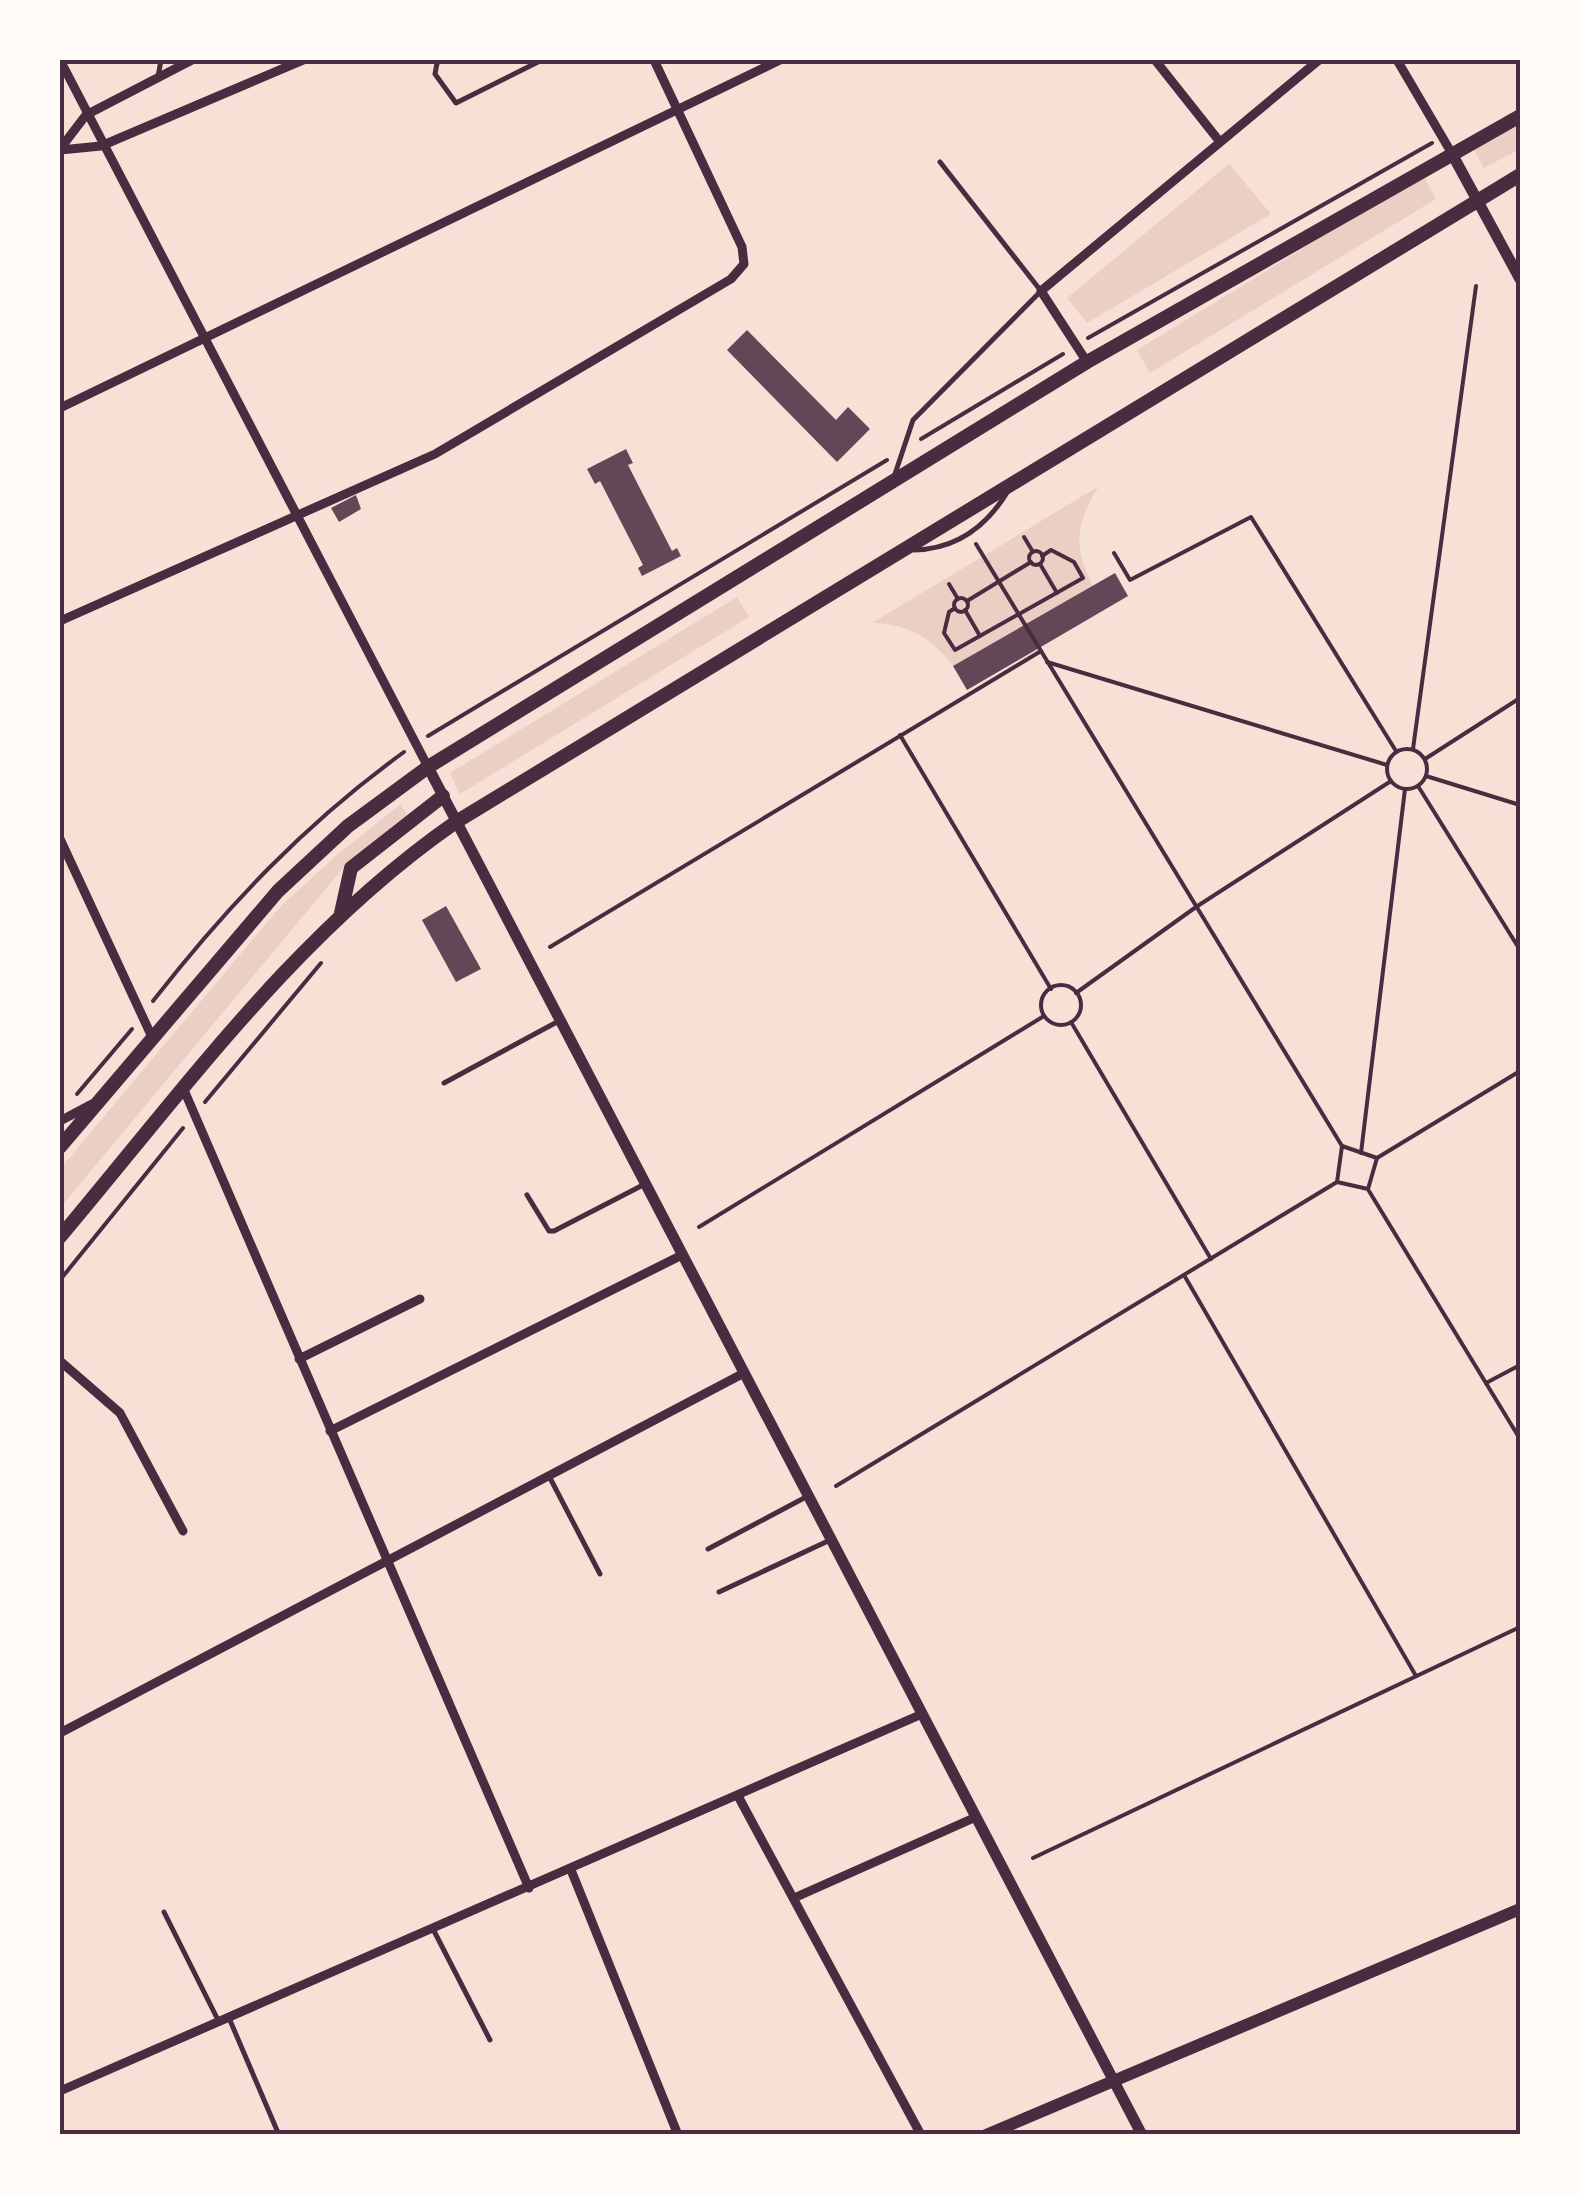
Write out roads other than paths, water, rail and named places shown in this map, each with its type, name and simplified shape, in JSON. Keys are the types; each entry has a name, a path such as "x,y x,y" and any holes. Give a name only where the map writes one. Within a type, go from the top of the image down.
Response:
{"main road":[{"path":"60,1146 278,891 348,826 428,767 1088,362 1520,116"},
{"path":"60,1238 273,984 341,914 406,857 456,822 1476,198 1520,175"},
{"path":"341,914 351,868 443,796"},
{"path":"986,2135 1520,1909"}],"street":[{"path":"60,60 1142,2135"},
{"path":"60,150 86,115 192,60"},
{"path":"60,150 102,146 303,60"},
{"path":"60,621 435,454 731,279 744,264 742,247 654,60"},
{"path":"60,408 780,60"},
{"path":"1155,60 1220,142"},
{"path":"1088,362 1041,291 1319,60"},
{"path":"1397,60 1520,279"},
{"path":"60,839 152,1037"},
{"path":"184,1090 529,1888"},
{"path":"60,1121 99,1100"},
{"path":"330,1431 682,1255"},
{"path":"299,1359 420,1299"},
{"path":"60,1361 120,1413 183,1531"},
{"path":"60,1733 744,1373"},
{"path":"60,2091 922,1714"},
{"path":"738,1796 921,2135"},
{"path":"794,1898 976,1817"},
{"path":"572,1870 678,2135"}],"lane":[{"path":"158,77 161,60"},
{"path":"443,60 437,63 434,74 456,104 542,60"},
{"path":"894,481 913,420 1041,291 940,162"},
{"path":"901,550 941,549 992,519 1015,480"},
{"path":"444,1084 560,1020"},
{"path":"527,1196 554,1232 645,1184"},
{"path":"549,1476 600,1574"},
{"path":"708,1549 808,1496"},
{"path":"719,1592 831,1540"},
{"path":"164,1912 224,2020 279,2135"},
{"path":"433,1929 490,2040"}]}
